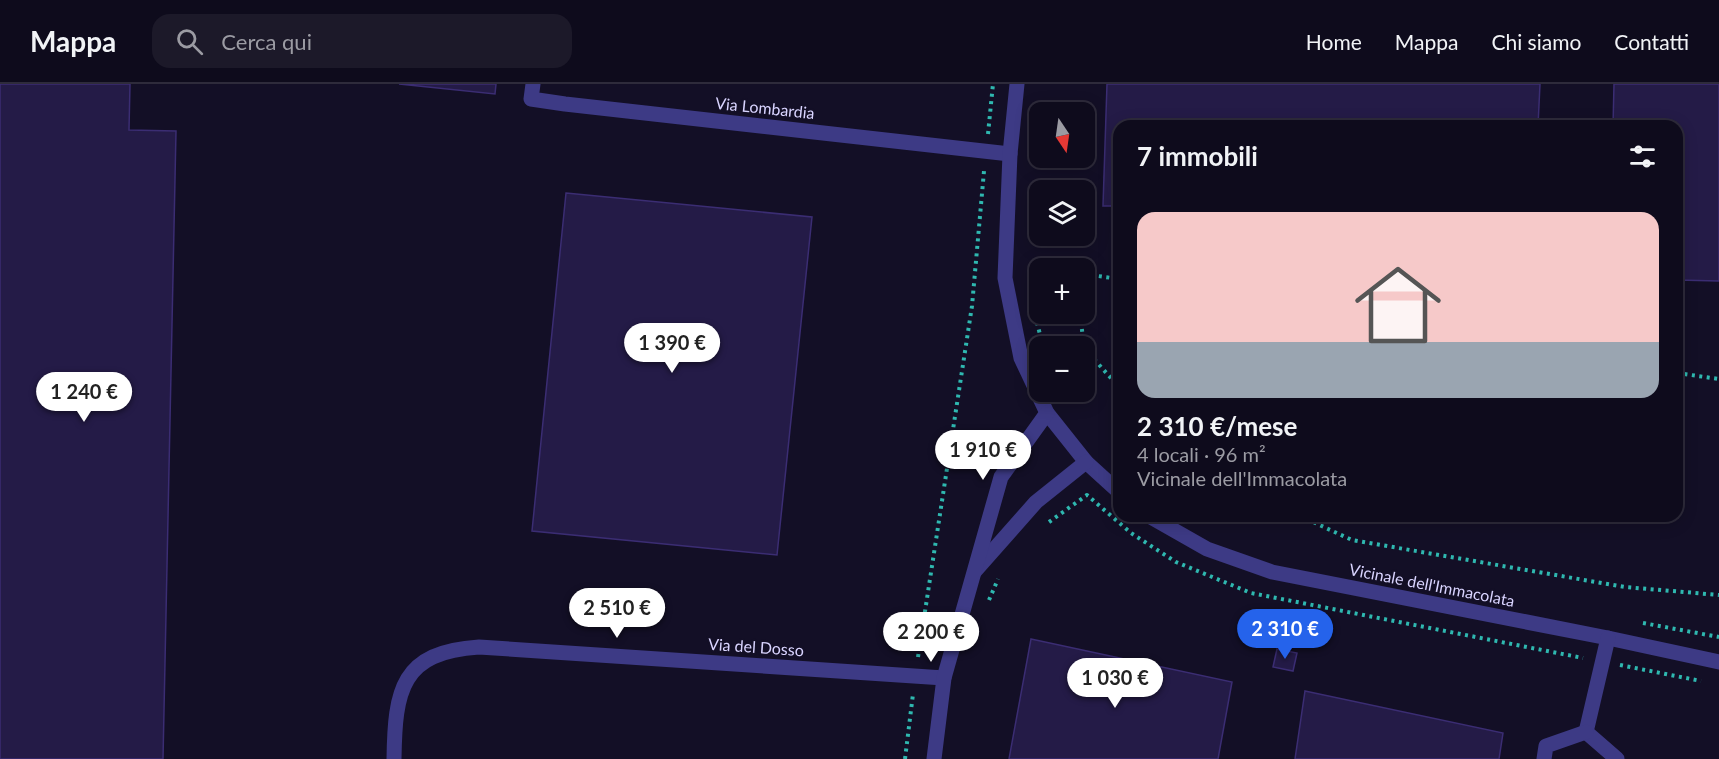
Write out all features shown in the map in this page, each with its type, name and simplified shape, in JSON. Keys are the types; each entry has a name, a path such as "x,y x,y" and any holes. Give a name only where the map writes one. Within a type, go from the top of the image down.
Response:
{"street":[{"name":"Via Lombardia","path":"533,84 531,99 565,104 1010,154"},
{"path":"1017,84 1010,154 1005,278 1021,358 1047,413 1086,462 1113,487"},
{"path":"934,759 944,678 1001,477 1047,413"},
{"path":"972,575 1036,502 1086,462"},
{"name":"Vicinale dell'Immacolata","path":"1160,522 1207,549 1272,572 1719,662"},
{"path":"1586,732 1608,638"},
{"name":"Via del Dosso","path":"394,759 396,714 400,694 409,675 421,663 459,648 480,647 944,678"},
{"path":"1544,759 1546,746 1586,732"},
{"path":"1586,732 1617,759"}],"path":[{"path":"905,759 915,675 972,306 993,84"},
{"path":"1095,276 1113,278"},
{"path":"1095,360 1113,380"},
{"path":"1683,374 1719,379"},
{"path":"1313,522 1352,540 1625,587 1719,595"},
{"path":"1638,621 1719,637"}],"building":[{"path":"0,84 130,84 129,130 176,131 163,759 0,759"},
{"path":"399,84 496,84 495,94"},
{"path":"1107,84 1540,84 1538,120 1113,120 1113,206 1103,206"},
{"path":"1614,84 1719,84 1719,281 1683,280 1683,120 1613,120"},
{"path":"566,193 812,217 777,555 532,531"},
{"path":"1031,639 1232,682 1218,759 1009,759"},
{"path":"1277,649 1297,653 1293,671 1273,667"},
{"path":"1305,691 1503,733 1499,759 1295,759"}]}
